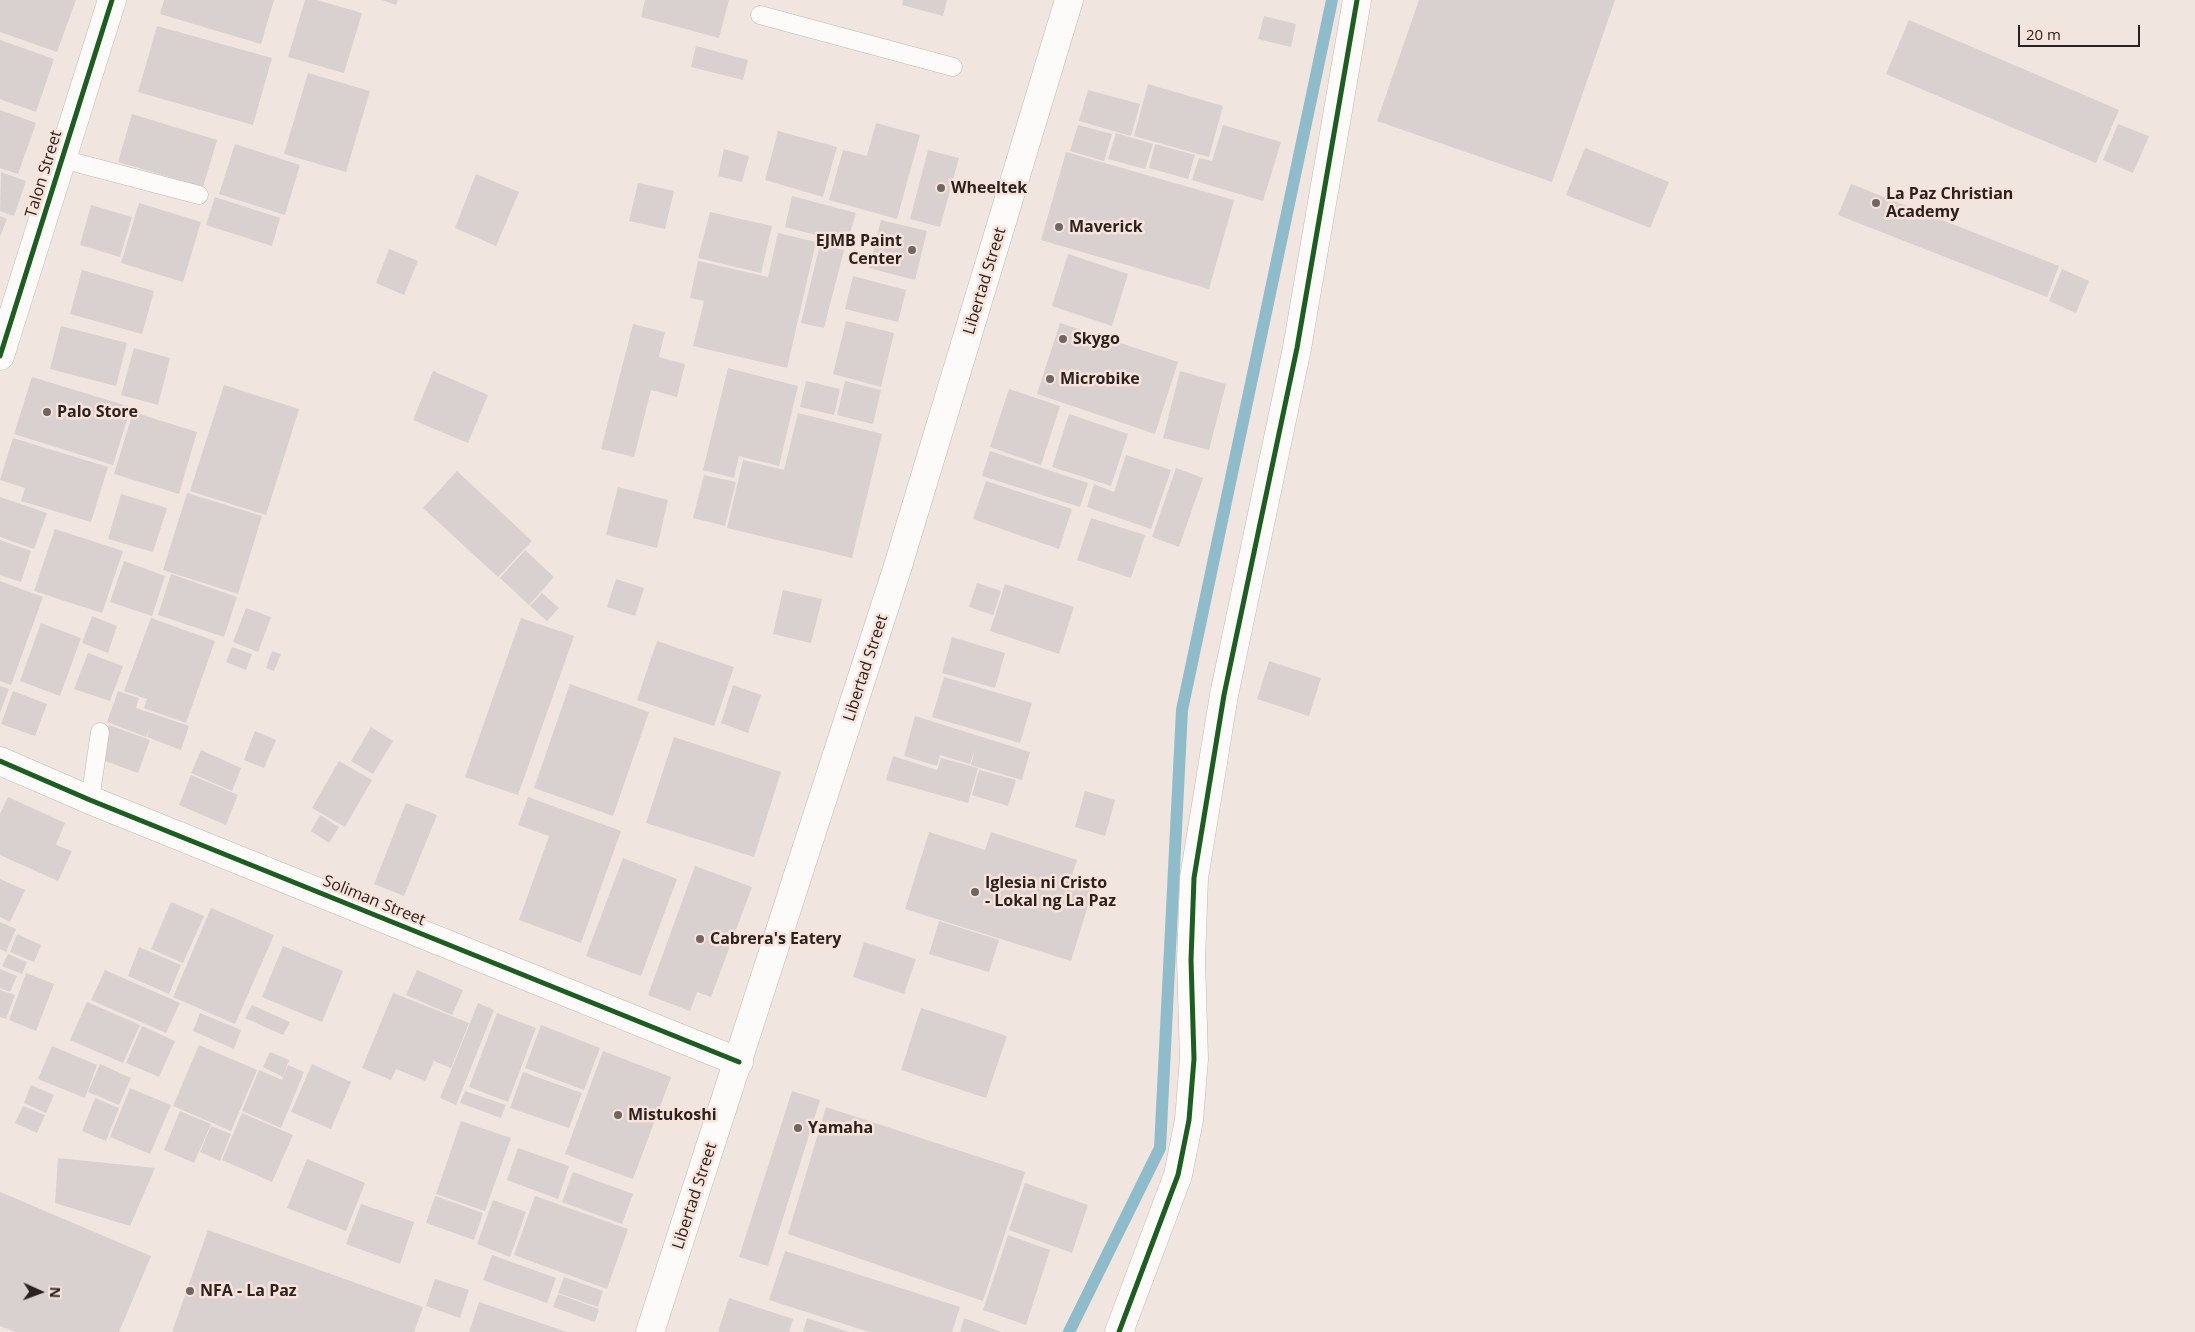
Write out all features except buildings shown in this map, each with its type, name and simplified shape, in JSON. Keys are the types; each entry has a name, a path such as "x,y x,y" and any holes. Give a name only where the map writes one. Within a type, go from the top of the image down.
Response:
{"main road":[{"name":"Talon Street","path":"0,356 8,301 62,159 112,0"},
{"name":"Libertad Street","path":"650,1332 898,568 1070,0"},
{"path":"1119,1332 1178,1175 1189,1120 1194,1059 1191,960 1194,878 1224,695 1296,348 1357,0"},
{"name":"Soliman Street","path":"0,761 90,800 739,1062"}],"lane":[{"path":"760,15 954,67"},
{"path":"62,159 199,195"},
{"path":"90,800 100,732"}],"waterway":[{"path":"1069,1332 1160,1148 1182,710 1332,0"}],"cycle path":[{"path":"0,356 112,0"},
{"path":"1119,1332 1178,1175 1189,1120 1194,1059 1191,960 1194,878 1224,695 1297,348 1357,0"},
{"path":"0,761 90,800 739,1062"}],"place":[{"name":"Wheeltek","path":"941,188"},
{"name":"La Paz Christian Academy","path":"1876,203"},
{"name":"Maverick","path":"1059,227"},
{"name":"EJMB Paint Center","path":"912,250"},
{"name":"Skygo","path":"1063,339"},
{"name":"Microbike","path":"1050,379"},
{"name":"Palo Store","path":"47,412"},
{"name":"Iglesia ni Cristo - Lokal ng La Paz","path":"975,892"},
{"name":"Cabrera's Eatery","path":"700,939"},
{"name":"Mistukoshi","path":"618,1115"},
{"name":"Yamaha","path":"798,1128"},
{"name":"NFA - La Paz","path":"190,1291"}]}
